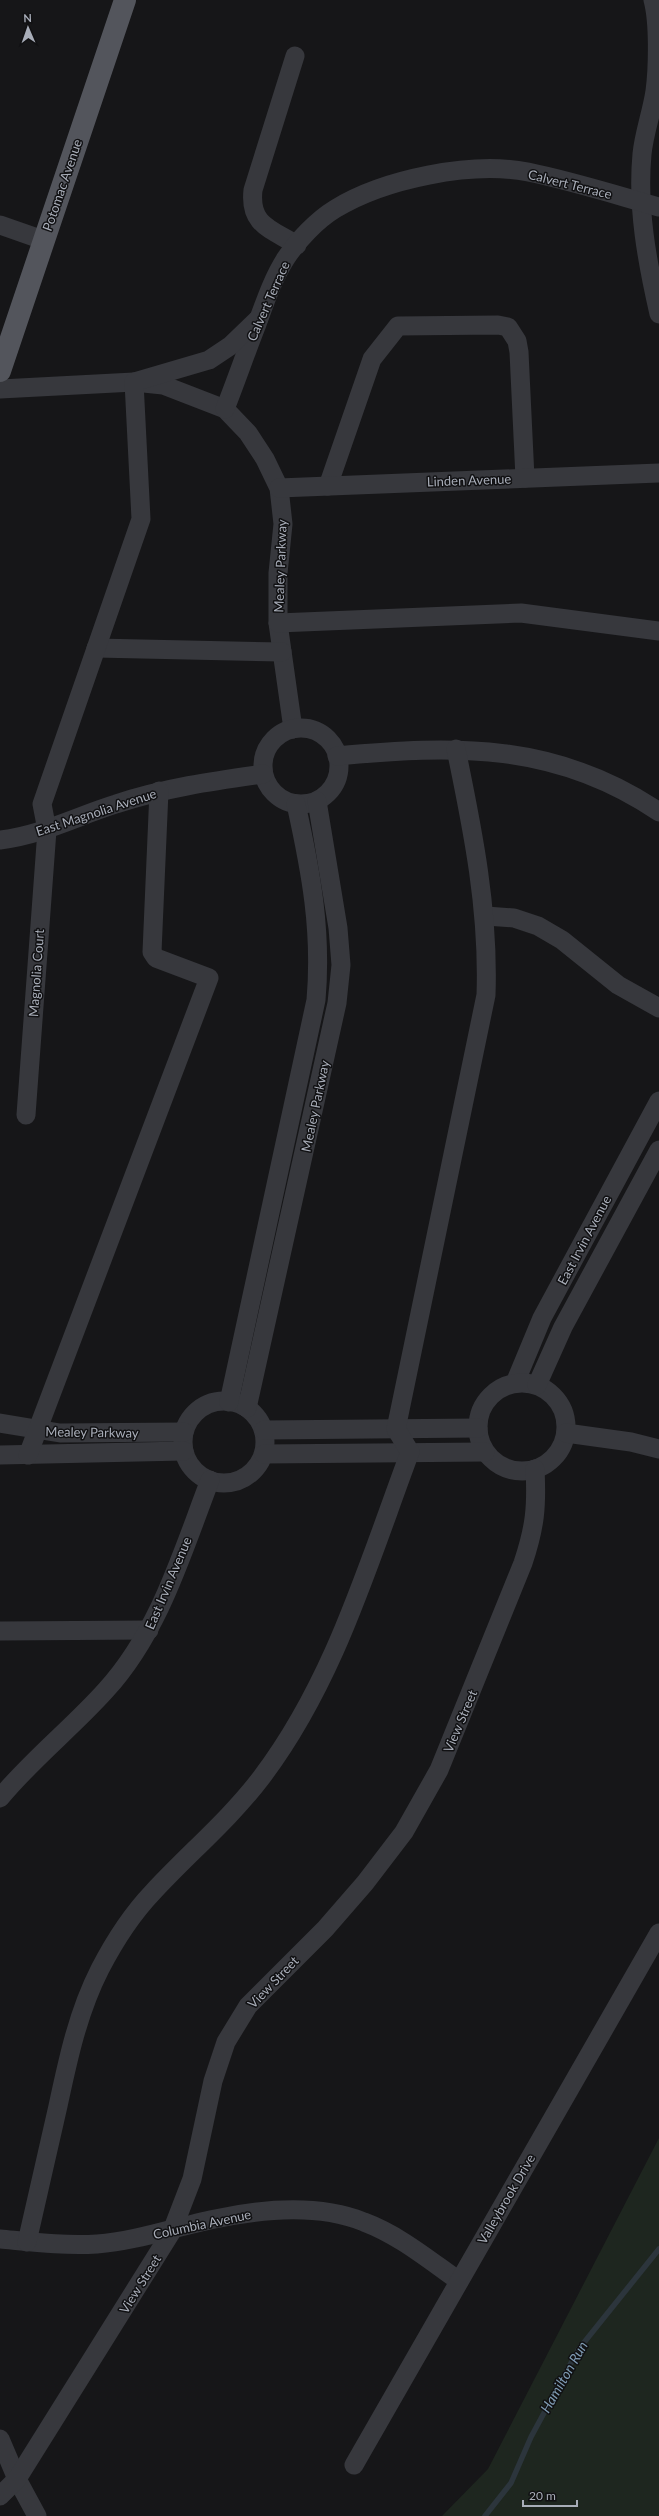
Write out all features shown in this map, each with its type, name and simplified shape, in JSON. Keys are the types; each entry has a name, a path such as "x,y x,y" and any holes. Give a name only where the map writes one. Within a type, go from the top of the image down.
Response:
{"main road":[{"name":"Potomac Avenue","path":"0,371 125,0"}],"street":[{"path":"653,0 656,52 655,91 642,153 641,202 648,264 659,314"},
{"path":"296,56 253,190 251,204 254,215 261,222 297,245"},
{"name":"Calvert Terrace","path":"225,409 259,318 286,258 297,245 334,209 366,192 402,181 444,172 484,170 526,172 659,208"},
{"path":"0,225 43,240"},
{"path":"134,382 210,360 230,346 259,318"},
{"path":"328,486 372,359 398,326 498,325 508,327 517,341 519,352 525,478"},
{"name":"Mealey Parkway","path":"0,389 134,382 163,385 225,409 248,433 265,459 280,488 283,524 278,573 278,623 293,729"},
{"name":"Magnolia Court","path":"26,1115 47,830 42,804 141,519 134,382"},
{"name":"Linden Avenue","path":"280,488 659,473"},
{"path":"278,623 521,613 659,630"},
{"path":"96,648 282,652"},
{"path":"293,729 307,729 320,734 331,744 338,756 338,774 331,790 317,801 296,804 281,800 269,789 263,774 263,759 269,746 279,735 293,729"},
{"path":"338,756 414,749 456,749 503,753 550,762 595,778 659,812"},
{"path":"410,1452 396,1429 480,1034 486,995 488,956 486,916 471,822 456,749"},
{"name":"East Magnolia Avenue","path":"0,840 47,830 114,804 159,791 263,774"},
{"path":"28,1455 209,978 156,958 152,952 159,791"},
{"name":"Mealey Parkway","path":"238,1405 283,1251 332,1031 341,965 338,928 317,801"},
{"name":"Mealey Parkway","path":"238,1405 261,1247 312,1024 319,965 314,889 296,804"},
{"path":"486,916 514,918 538,926 562,940 618,985 659,1008"},
{"path":"319,965 341,965"},
{"name":"East Irvin Avenue","path":"515,1383 542,1318 659,1101"},
{"name":"East Irvin Avenue","path":"537,1386 563,1327 659,1150"},
{"path":"261,1247 283,1251"},
{"path":"515,1383 537,1386 554,1396 564,1413 566,1433 557,1453 550,1461 535,1469 521,1471 507,1468 495,1462 485,1452 478,1428 482,1408 490,1397 501,1388 515,1383"},
{"path":"215,1402 238,1405 257,1417 264,1430 264,1454 256,1469 243,1479 226,1483 210,1480 198,1474 189,1464 184,1451 184,1432 191,1418 201,1408 215,1402"},
{"name":"Mealey Parkway","path":"0,1423 37,1431 60,1433 184,1432"},
{"path":"264,1430 478,1428"},
{"path":"566,1433 631,1442 659,1448"},
{"name":"Mealey Parkway","path":"0,1455 184,1451"},
{"path":"27,2242 71,2047 82,2008 100,1969 123,1930 152,1893 231,1815 262,1777 296,1727 316,1693 349,1615 410,1452"},
{"path":"264,1454 485,1452"},
{"name":"View Street","path":"0,2496 17,2479 172,2231 192,2179 213,2081 226,2042 248,2006 325,1929 365,1883 404,1832 439,1770 463,1715 526,1557 534,1529 536,1510 535,1469"},
{"name":"East Irvin Avenue","path":"0,1798 7,1782 106,1690 131,1658 149,1630 167,1591 210,1480"},
{"path":"0,1631 149,1630"},
{"name":"Valleybrook Drive","path":"354,2465 659,1933"},
{"name":"Columbia Avenue","path":"0,2239 27,2242 97,2244 172,2231 213,2219 247,2213 291,2211 331,2214 364,2222 393,2235 459,2281"},
{"path":"0,2439 17,2479 37,2516"}],"shaded area":[{"path":"659,2138 659,2516 442,2516 488,2469"}],"waterway":[{"name":"Hamilton Run","path":"485,2516 511,2483 531,2437 578,2350 659,2249"}]}
